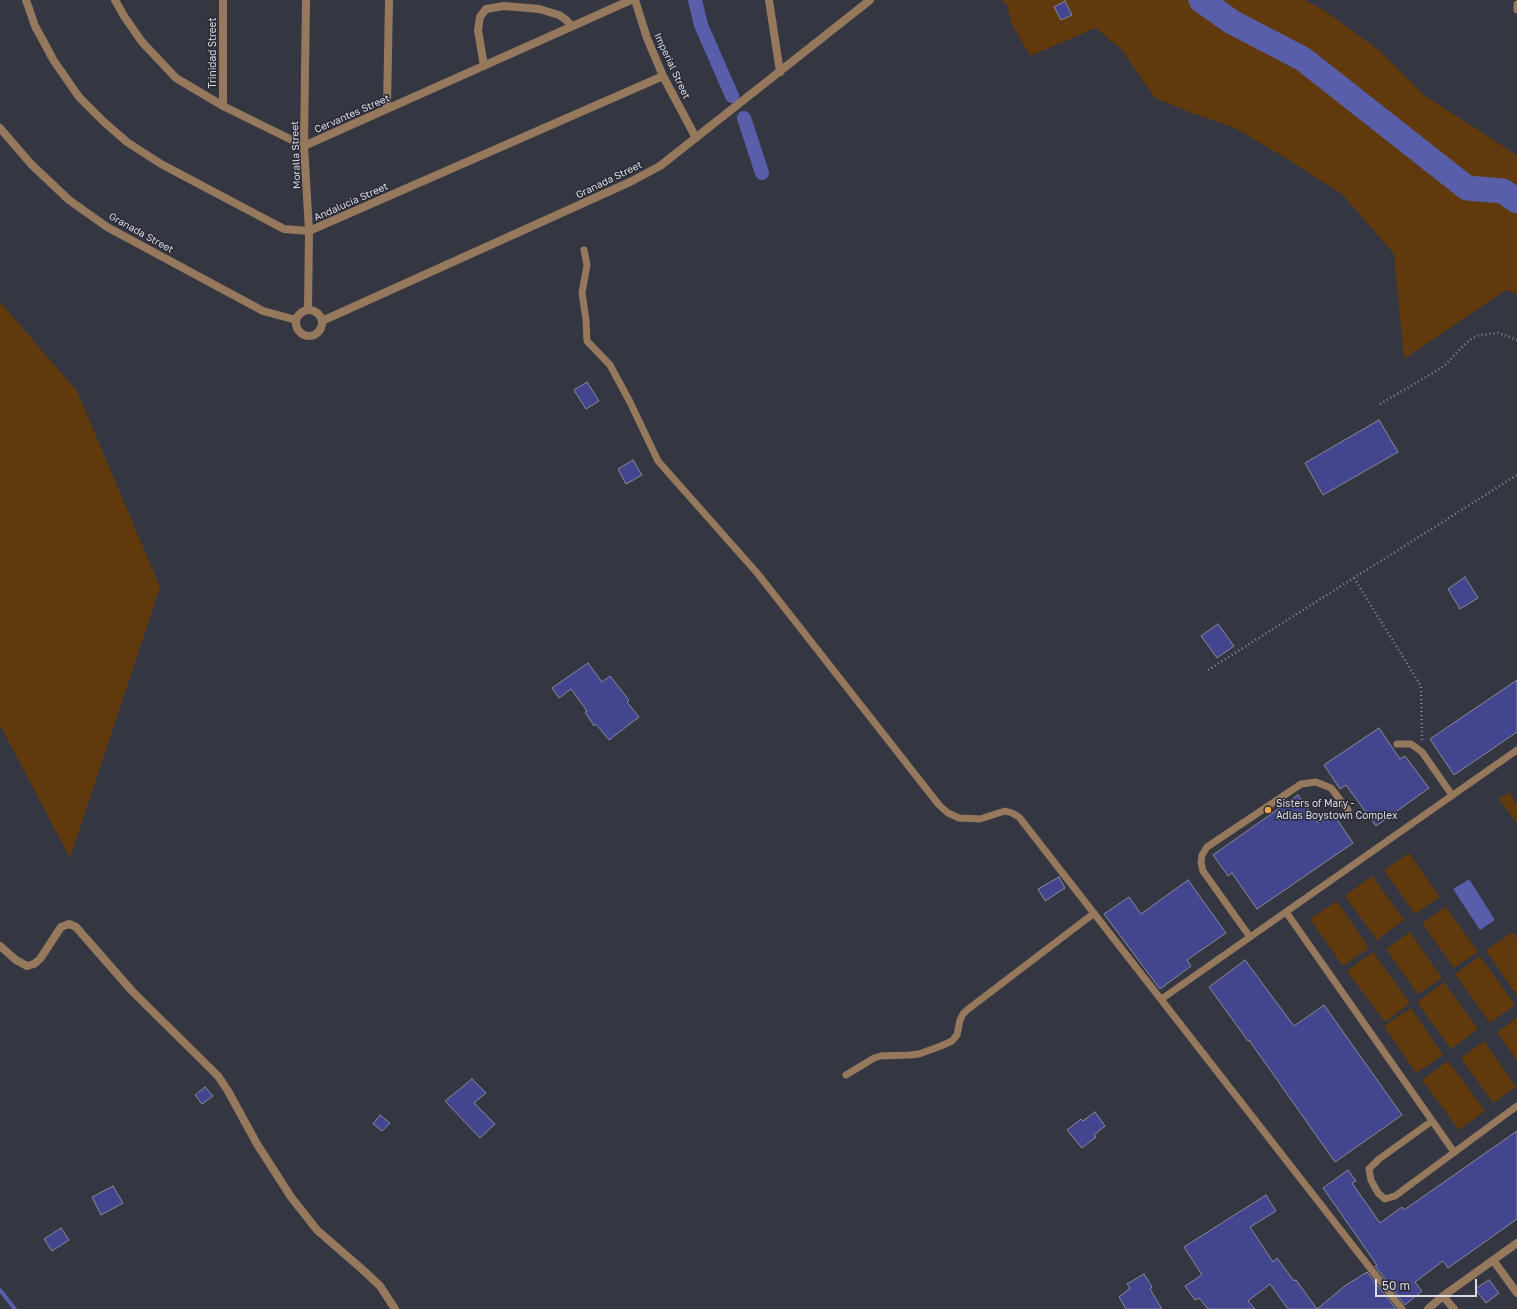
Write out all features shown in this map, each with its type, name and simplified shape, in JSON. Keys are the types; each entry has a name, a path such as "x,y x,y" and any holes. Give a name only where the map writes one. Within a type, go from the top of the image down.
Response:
{"street":[{"name":"Andalucia Street","path":"26,0 35,26 54,61 80,97 104,122 127,142 161,164 284,229 309,231 663,76"},
{"path":"115,0 142,42 176,78 223,106 304,146"},
{"name":"Trinidad Street","path":"223,0 223,106"},
{"name":"Moralla Street","path":"306,0 304,146 309,231 308,310"},
{"path":"387,109 389,0"},
{"name":"Cervantes Street","path":"304,146 631,0"},
{"name":"Imperial Street","path":"635,0 647,38 663,76 696,138"},
{"path":"769,0 780,72"},
{"name":"Granada Street","path":"322,321 630,182 660,166 870,0"},
{"path":"484,66 478,30 480,17 486,9 504,6 539,9 559,15 572,26"},
{"name":"Granada Street","path":"0,128 31,164 69,200 107,227 263,311 296,320"},
{"path":"308,310 312,310 319,314 322,321 321,329 314,335 310,336 299,332 296,320 300,313 308,310"},
{"path":"0,946 16,960 27,966 40,960 61,927 69,924 76,927 132,991 218,1076 228,1091 257,1144 291,1197 316,1230 380,1286 395,1309"},
{"path":"1428,1309 1443,1296 1517,1243"},
{"path":"1493,1260 1517,1292"},
{"path":"1443,1296 1454,1309"}],"lane":[{"path":"1517,4 1517,10"},
{"path":"584,250 587,265 582,293 587,341 610,365 630,402 658,461 758,574 939,805 948,813 959,818 980,819 1005,811 1012,812 1019,818 1402,1309"},
{"path":"1397,744 1411,744 1422,752 1452,795"},
{"path":"1163,998 1517,750"},
{"path":"1250,937 1203,871 1201,862 1202,855 1207,847 1301,784 1316,782 1331,788 1348,810"},
{"path":"1286,912 1454,1152"},
{"path":"846,1075 880,1056 919,1054 952,1041 957,1035 963,1014 967,1010 1093,914"},
{"path":"1432,1121 1379,1159 1369,1169 1371,1180 1378,1193 1385,1199 1395,1196 1517,1106"}],"path":[{"path":"1380,404 1438,370 1473,338 1480,335 1498,333 1517,340"},
{"path":"1208,670 1517,475"},
{"path":"1354,578 1421,686 1422,752"}],"shaded area":[{"path":"687,0 700,0 705,25 736,93 730,98"},
{"path":"1002,0 1305,0 1325,11 1380,51 1425,96 1517,155 1517,294 1506,290 1404,359 1394,254 1342,194 1235,128 1155,98 1122,50 1096,28 1030,56 1011,22 1007,5"},
{"path":"0,302 77,391 160,587 70,858 0,725"},
{"path":"1509,792 1517,804 1517,820 1515,821 1499,799"},
{"path":"1409,853 1440,897 1415,914 1384,870"},
{"path":"1372,876 1404,920 1377,940 1345,896"},
{"path":"1337,901 1369,948 1343,966 1310,919"},
{"path":"1446,907 1478,952 1454,968 1422,923"},
{"path":"1410,932 1442,978 1418,994 1386,949"},
{"path":"1513,932 1517,938 1517,996 1486,950"},
{"path":"1373,952 1410,1003 1385,1022 1347,971"},
{"path":"1480,956 1515,1005 1490,1023 1455,974"},
{"path":"1444,982 1478,1029 1451,1049 1417,1002"},
{"path":"1411,1008 1443,1055 1416,1073 1384,1026"},
{"path":"1517,1018 1517,1061 1497,1032"},
{"path":"1484,1041 1516,1087 1493,1103 1461,1058"},
{"path":"1448,1061 1485,1111 1459,1130 1422,1080"}],"water":[{"path":"1469,879 1495,920 1480,930 1453,889"}],"building":[{"path":"1065,1 1072,15 1061,20 1054,7"},
{"path":"587,382 599,401 586,409 574,390"},
{"path":"1379,420 1398,452 1323,495 1305,463"},
{"path":"633,460 642,475 626,484 618,469"},
{"path":"1465,577 1478,598 1460,609 1448,589"},
{"path":"1218,624 1234,646 1217,658 1201,636"},
{"path":"588,663 602,682 610,676 629,700 627,702 639,717 609,740 596,724 594,726 585,712 587,711 571,689 559,698 552,688"},
{"path":"1517,680 1517,732 1454,775 1430,739"},
{"path":"1379,728 1400,759 1405,756 1429,788 1376,826 1346,785 1340,789 1324,765"},
{"path":"1298,795 1318,823 1332,812 1353,843 1257,909 1232,873 1228,876 1213,855"},
{"path":"1059,877 1065,888 1045,901 1038,889"},
{"path":"1188,880 1226,933 1187,960 1191,966 1160,989 1104,914 1129,897 1141,914"},
{"path":"1245,960 1294,1026 1324,1005 1402,1115 1335,1162 1249,1040 1248,1041 1209,987"},
{"path":"472,1079 486,1093 474,1103 495,1124 480,1138 445,1101"},
{"path":"205,1087 213,1096 202,1104 195,1095"},
{"path":"1095,1112 1105,1126 1094,1135 1096,1137 1082,1148 1067,1130 1081,1119 1083,1121"},
{"path":"380,1115 390,1123 382,1131 373,1124"},
{"path":"1517,1131 1517,1219 1448,1268 1443,1261 1415,1282 1422,1291 1405,1305 1375,1266 1377,1265 1323,1188 1348,1170 1356,1181 1352,1183 1380,1223 1402,1207 1404,1210"},
{"path":"113,1186 123,1203 101,1215 92,1197"},
{"path":"1266,1195 1276,1211 1250,1227 1273,1262 1277,1258 1294,1281 1296,1280 1317,1309 1288,1309 1270,1284 1248,1301 1255,1309 1208,1309 1199,1298 1195,1300 1185,1286 1202,1275 1184,1247"},
{"path":"61,1228 69,1240 52,1251 44,1239"},
{"path":"1367,1272 1396,1309 1317,1309 1346,1285"},
{"path":"1144,1274 1152,1287 1150,1289 1162,1309 1126,1309 1119,1297 1130,1288 1127,1284"},
{"path":"1489,1280 1499,1293 1486,1303 1475,1289"}],"waterway":[{"path":"695,0 701,25 732,96"},
{"path":"1201,0 1232,22 1303,59 1467,188 1503,191 1517,201"},
{"path":"744,118 762,173"},
{"path":"0,1290 15,1309"}],"place":[{"name":"Sisters of Mary - Adlas Boystown Complex","path":"1268,810"}]}
